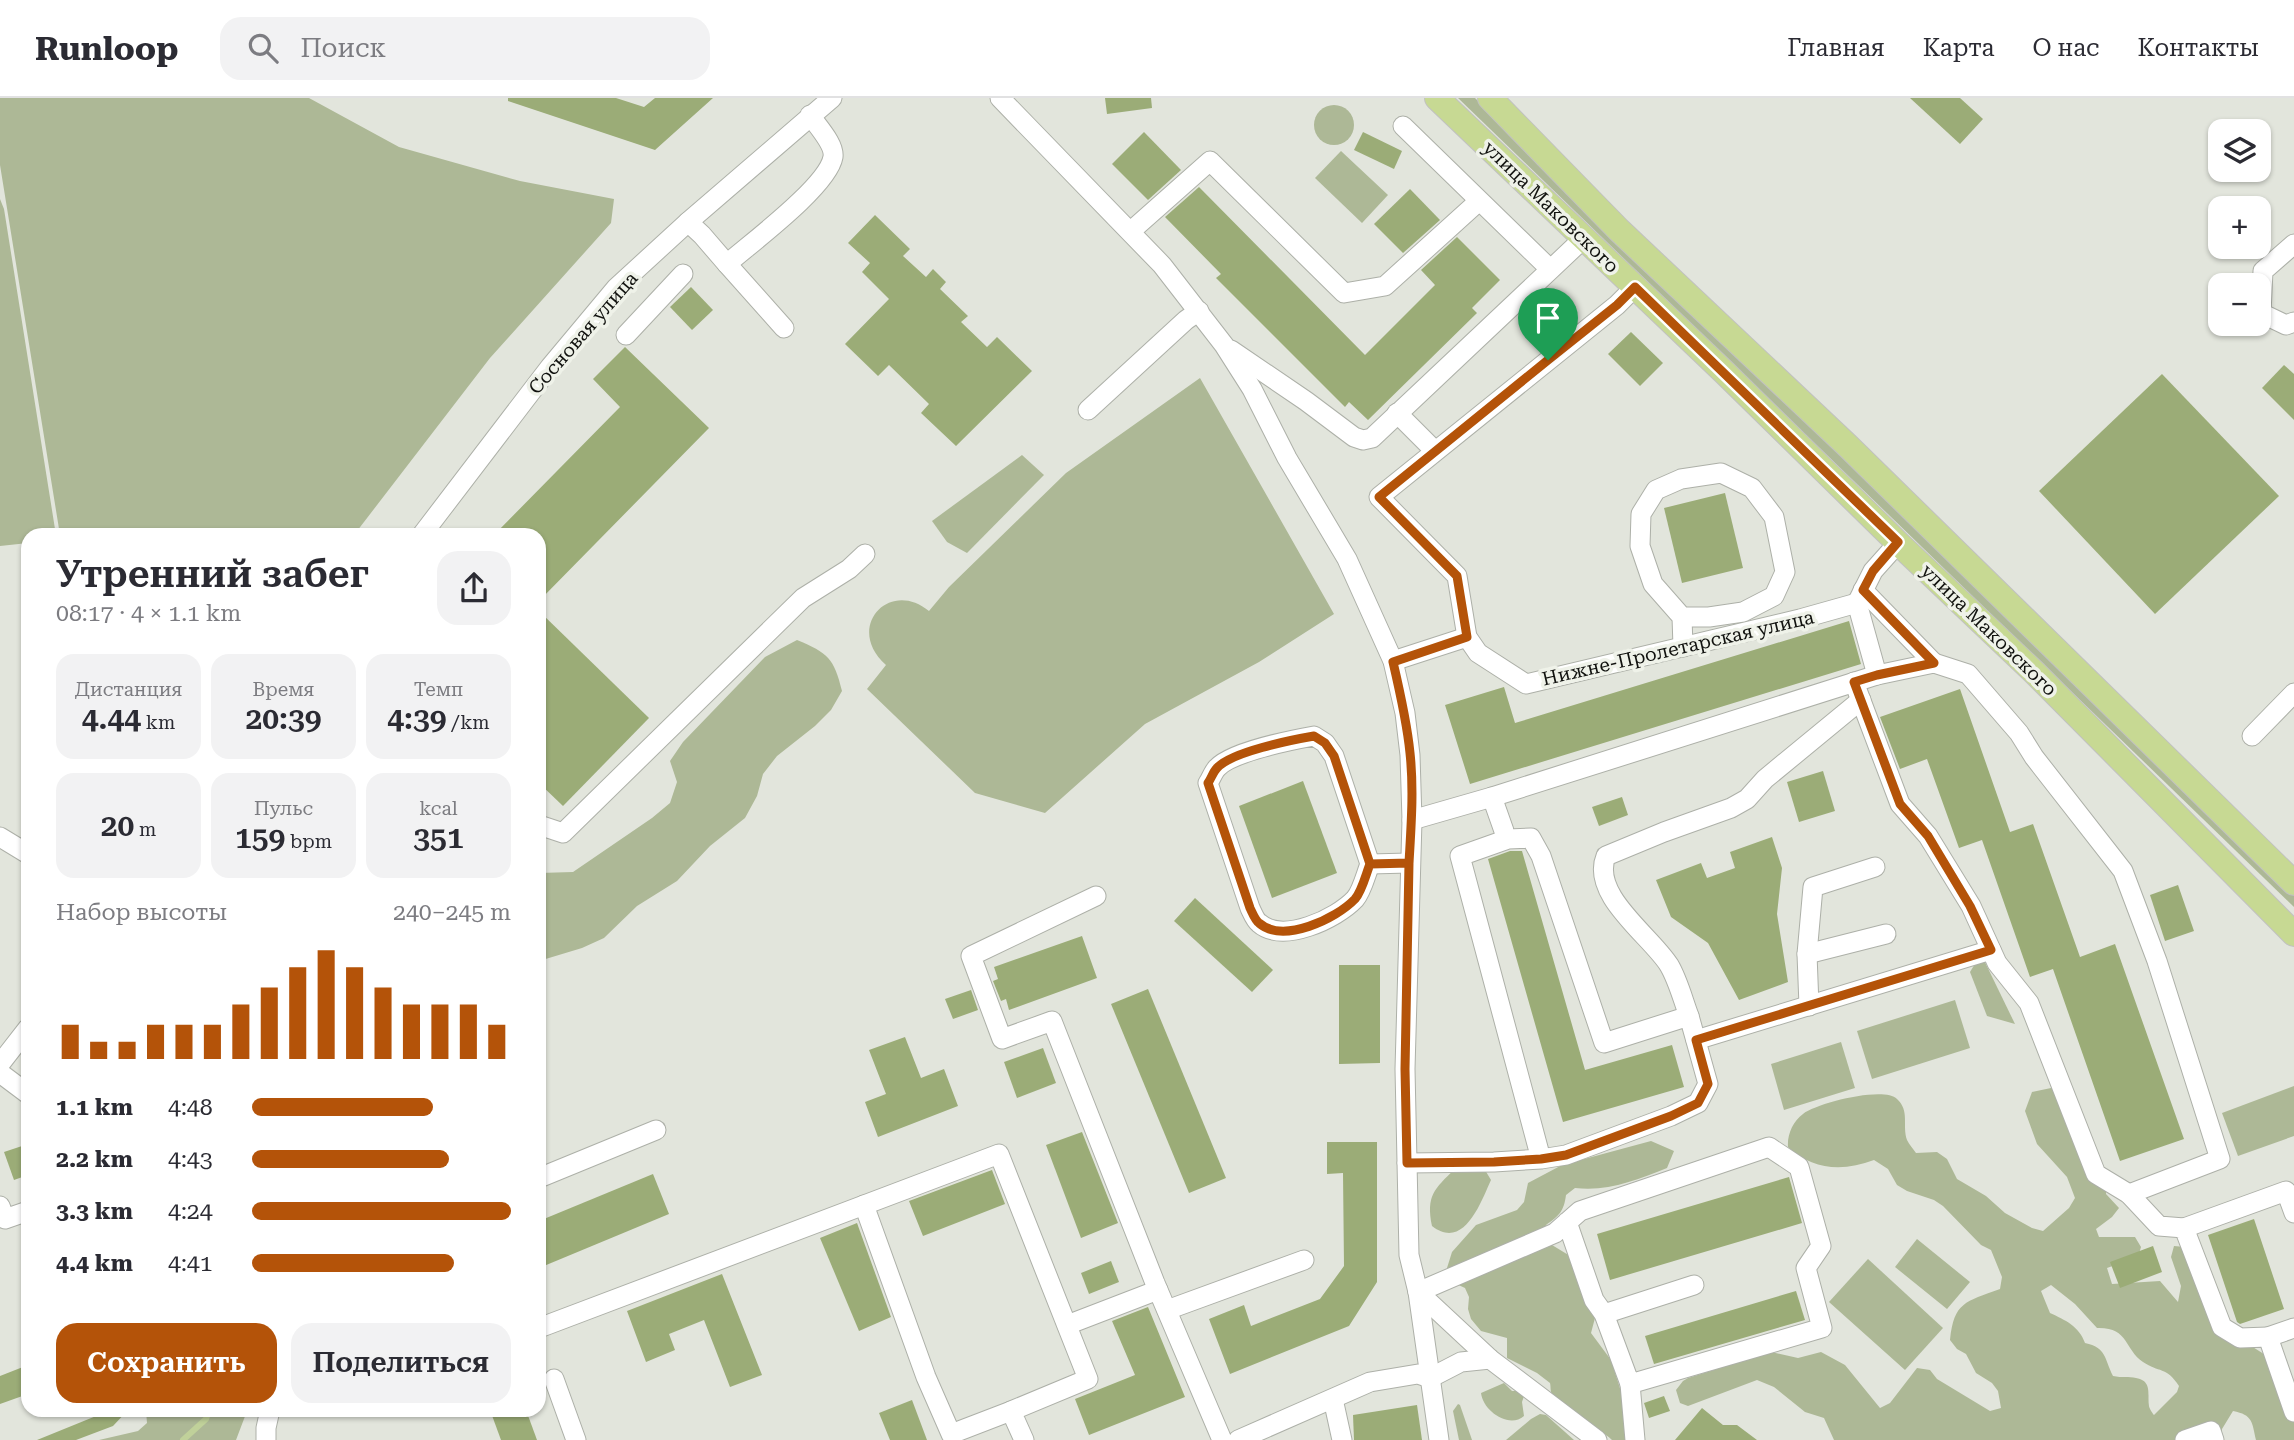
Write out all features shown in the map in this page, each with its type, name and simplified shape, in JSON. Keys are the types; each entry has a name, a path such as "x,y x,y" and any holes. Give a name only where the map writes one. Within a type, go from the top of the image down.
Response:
{"main road":[{"name":"улица Маковского","path":"1437,98 2035,673 2294,934"},
{"name":"улица Маковского","path":"1490,98 1619,230 1848,446 2294,883"}],"street":[{"name":"Сосновая улица","path":"427,528 550,368 616,288 832,98"},
{"path":"1000,98 1163,265 1224,345 1252,389 1287,458 1347,559 1393,662 1405,713 1410,755 1412,820 1405,1069 1409,1255 1418,1292 1439,1440"},
{"path":"727,264 809,193 828,168 833,157 832,147 810,115"},
{"path":"1403,126 1550,269"},
{"path":"1131,231 1210,161 1344,293 1385,286 1479,201"},
{"path":"688,222 783,328"},
{"path":"1224,345 1306,401 1354,438 1372,438 1584,238"},
{"path":"2294,244 2263,271 2261,313 2286,325 2294,322"},
{"path":"626,335 683,274"},
{"path":"1393,662 1467,637 1457,576 1379,497 1617,305 1635,287"},
{"path":"1088,410 1185,320 1199,311"},
{"path":"1397,413 1435,451"},
{"path":"1682,617 1709,617 1743,612 1774,596 1786,572 1774,517 1752,488 1721,473 1681,479 1657,490 1641,514 1640,547 1653,584 1682,617 1683,647"},
{"path":"1877,675 1860,597 1873,571 1898,542"},
{"path":"546,827 563,833 803,597 849,569 865,554"},
{"path":"1860,597 1934,663 1968,674 2019,733 2034,757 2123,871 2157,961 2220,1159 2129,1194"},
{"name":"Нижне-Пролетарская улица","path":"1467,637 1478,653 1526,684 1800,619 1860,597"},
{"path":"1407,1163 1541,1159 1566,1155 1671,1116 1698,1103 1708,1084 1689,1016 1669,965 1617,905 1606,883 1603,865 1606,856 1731,808 1747,799 1857,691 1877,675 1934,663"},
{"path":"1412,820 1857,691"},
{"path":"1857,691 1900,804 1928,836 1970,906 1997,963 2029,1003 2096,1174 2129,1194 2159,1227 2184,1227 2286,1191 2294,1213"},
{"path":"2252,736 2294,693"},
{"path":"1314,736 1325,743 1334,756 1370,864 1356,898 1329,919 1291,931 1278,931 1259,923 1250,908 1208,783 1218,767 1237,756 1284,741 1314,736"},
{"path":"1492,797 1504,831"},
{"path":"0,837 21,850"},
{"path":"1541,1159 1460,856 1508,839 1531,838 1541,856 1604,1043 1689,1016"},
{"path":"1370,864 1409,863"},
{"path":"1810,1006 1807,954 1813,887 1875,867"},
{"path":"1096,896 971,956 1002,1039 1052,1021 1158,1290 1222,1440"},
{"path":"1807,954 1886,934"},
{"path":"1696,1040 1991,950"},
{"path":"0,1063 21,1037"},
{"path":"0,1073 21,1089"},
{"path":"546,1175 656,1130"},
{"path":"1418,1292 1555,1233 1580,1211 1769,1147 1799,1167 1821,1246 1807,1268 1822,1328 1630,1384"},
{"path":"546,1325 864,1205 999,1154 1088,1380 951,1434 926,1377 864,1205"},
{"path":"0,1206 5,1219 21,1213"},
{"path":"1567,1222 1594,1300 1604,1314 1630,1384 1635,1440"},
{"path":"2184,1227 2222,1327 2240,1338 2268,1337 2294,1328"},
{"path":"1167,1310 1304,1260"},
{"path":"1604,1314 1694,1285"},
{"path":"1067,1325 1158,1290"},
{"path":"1418,1292 1490,1359 1597,1440"},
{"path":"2268,1337 2294,1412"},
{"path":"1238,1440 1370,1382 1418,1374 1430,1378 1461,1362 1490,1359"},
{"path":"554,1379 576,1440"},
{"path":"1333,1399 1342,1440"},
{"path":"1011,1411 1024,1440"},
{"path":"266,1440 268,1417"},
{"path":"2185,1440 2211,1431 2214,1440"}],"green space":[{"path":"0,98 309,98 399,147 520,181 614,199 611,223 490,358 359,528 59,528 0,165"},
{"path":"1458,98 1475,98 2294,894 2294,907"},
{"path":"1334,105 1342,106 1348,111 1353,117 1353,133 1348,139 1342,144 1334,145 1326,144 1320,139 1315,133 1314,125 1315,117 1320,111 1326,106"},
{"path":"1341,151 1388,195 1362,223 1315,178"},
{"path":"0,199 4,209 55,528 21,528 21,544 0,546"},
{"path":"1200,378 1334,614 1259,662 1145,724 1045,813 975,793 867,689 886,665 874,651 869,636 871,623 877,612 887,604 900,600 914,602 929,611 949,587 1066,473"},
{"path":"1022,455 1044,475 967,553 947,542 932,521"},
{"path":"797,640 823,653 836,671 842,691 831,710 777,756 763,774 757,796 745,818 710,846 677,881 637,906 604,938 546,959 546,873 573,872 670,803 677,782 670,761 683,742 765,657"},
{"path":"1981,954 2015,1024 1987,1016 1970,972"},
{"path":"1955,1000 1970,1048 1872,1079 1857,1031"},
{"path":"1841,1042 1855,1088 1784,1110 1771,1064"},
{"path":"2294,1086 2294,1136 2238,1156 2222,1113"},
{"path":"2051,1088 2062,1091 2106,1183 2106,1194 2119,1208 2096,1229 2099,1237 2135,1237 2141,1247 2138,1257 2107,1268 2112,1284 2160,1281 2178,1302 2181,1286 2171,1257 2174,1246 2185,1247 2205,1296 2248,1344 2267,1356 2294,1389 2294,1440 2256,1440 2248,1417 2233,1411 2222,1429 2221,1440 1834,1440 1824,1418 1805,1412 1774,1387 1757,1380 1688,1406 1680,1403 1676,1390 1688,1378 1771,1352 1798,1358 1821,1352 1845,1365 1880,1408 1890,1403 1917,1368 1930,1370 1937,1379 1990,1411 2001,1408 1998,1391 1992,1383 1976,1373 1966,1354 1957,1349 1950,1340 1955,1318 1963,1305 2000,1289 2002,1277 1991,1250 1981,1245 1943,1206 1897,1185 1888,1169 1874,1160 1851,1166 1828,1167 1797,1155 1788,1147 1788,1142 1796,1120 1811,1110 1835,1101 1865,1095 1890,1095 1897,1099 1903,1108 1907,1140 1916,1153 1937,1152 1947,1159 1957,1179 1986,1196 2005,1213 2043,1231 2069,1208 2075,1198 2067,1177 2037,1144 2025,1111 2032,1092","holes":["2051,1285 2075,1304 2097,1328 2115,1331 2121,1335 2137,1357 2166,1373 2179,1386 2177,1392 2154,1415 2149,1407 2145,1382 2133,1377 2113,1376 2101,1351 2085,1343 2071,1324 2050,1313 2041,1291"]},
{"path":"1651,1141 1674,1151 1667,1168 1610,1187 1575,1188 1566,1195 1560,1213 1546,1225 1543,1236 1575,1259 1599,1309 1591,1333 1611,1360 1625,1404 1641,1440 1612,1440 1556,1400 1550,1383 1537,1373 1507,1358 1507,1338 1481,1331 1471,1319 1469,1297 1465,1288 1452,1282 1447,1268 1452,1252 1476,1225 1517,1210 1524,1202 1528,1183 1562,1165"},
{"path":"1455,1169 1485,1170 1491,1180 1470,1221 1453,1232 1443,1232 1432,1226 1431,1200 1437,1188"},
{"path":"1917,1239 1970,1282 1947,1309 1895,1267"},
{"path":"1868,1259 1943,1328 1905,1370 1829,1302"},
{"path":"1504,1383 1512,1391 1521,1391 1524,1396 1524,1416 1518,1419 1498,1416 1483,1400 1481,1393"},
{"path":"1458,1404 1472,1440 1459,1440 1453,1411"},
{"path":"1540,1414 1546,1415 1574,1440 1506,1440 1531,1419"},
{"path":"147,1417 245,1417 236,1440 99,1440 138,1431 147,1423"}],"building":[{"path":"508,98 616,98 644,107 655,98 713,98 655,150 508,101"},
{"path":"1105,98 1151,98 1152,108 1107,114"},
{"path":"1910,98 1960,98 1983,119 1960,144"},
{"path":"1144,132 1181,170 1148,200 1112,164"},
{"path":"1363,132 1402,151 1394,169 1354,150"},
{"path":"1199,187 1365,355 1435,285 1421,270 1457,237 1500,280 1472,308 1477,313 1368,420 1349,402 1345,407 1216,278 1221,274 1165,217"},
{"path":"1410,189 1440,220 1403,253 1374,224"},
{"path":"875,215 910,249 903,256 926,277 933,269 946,282 940,289 968,316 961,322 987,347 997,337 1032,371 956,446 921,413 929,404 889,365 878,376 845,344 889,299 862,272 870,263 848,243"},
{"path":"691,287 713,310 692,330 670,307"},
{"path":"1631,332 1663,363 1640,386 1608,354"},
{"path":"625,347 709,428 546,594 546,528 501,528 620,407 593,379"},
{"path":"2284,365 2294,374 2294,420 2262,388"},
{"path":"2162,374 2279,496 2155,614 2039,491"},
{"path":"1725,493 1743,568 1682,583 1664,508"},
{"path":"546,618 649,718 563,806 546,790"},
{"path":"1849,621 1861,664 1470,784 1445,705 1504,687 1515,723"},
{"path":"1960,689 2010,832 2033,824 2080,957 2115,944 2184,1139 2120,1161 2053,969 2030,977 1982,840 1959,848 1927,759 1900,769 1880,717"},
{"path":"1823,771 1835,811 1799,822 1787,782"},
{"path":"1303,781 1337,873 1272,898 1239,806"},
{"path":"1622,797 1628,815 1599,826 1592,807"},
{"path":"1772,837 1782,868 1777,914 1788,982 1739,1000 1708,943 1671,917 1656,880 1701,863 1707,878 1735,868 1730,852"},
{"path":"1510,851 1522,851 1585,1070 1672,1045 1684,1087 1563,1122 1488,859"},
{"path":"2178,885 2194,931 2165,941 2150,895"},
{"path":"1195,898 1273,970 1252,992 1174,921"},
{"path":"1082,936 1097,978 1009,1010 1006,999 1001,1001 993,981 998,979 994,967"},
{"path":"1339,965 1380,965 1380,1063 1339,1064"},
{"path":"1148,989 1226,1178 1189,1193 1111,1004"},
{"path":"971,990 978,1010 953,1019 945,999"},
{"path":"905,1037 921,1078 944,1069 958,1106 878,1137 865,1102 886,1094 869,1050"},
{"path":"1043,1048 1056,1083 1017,1098 1004,1062"},
{"path":"1082,1132 1118,1223 1081,1238 1046,1145"},
{"path":"1327,1142 1377,1142 1377,1282 1349,1326 1230,1374 1209,1319 1244,1305 1251,1326 1320,1299 1344,1266 1343,1173 1327,1174"},
{"path":"21,1146 21,1178 14,1180 4,1152"},
{"path":"992,1170 1005,1204 923,1236 909,1201"},
{"path":"653,1174 669,1214 546,1265 546,1218"},
{"path":"1789,1177 1802,1223 1610,1280 1597,1234"},
{"path":"2254,1219 2284,1309 2240,1324 2237,1322 2208,1235"},
{"path":"857,1223 891,1317 859,1331 820,1238"},
{"path":"2153,1246 2162,1272 2120,1288 2110,1262"},
{"path":"1111,1261 1119,1282 1089,1294 1081,1273"},
{"path":"722,1274 762,1375 730,1387 704,1320 669,1334 675,1350 646,1362 627,1311"},
{"path":"1796,1291 1805,1320 1654,1364 1645,1336"},
{"path":"1148,1307 1185,1397 1089,1435 1075,1399 1135,1375 1112,1321"},
{"path":"21,1368 21,1396 0,1404 0,1376"},
{"path":"1664,1396 1670,1411 1649,1418 1644,1403"},
{"path":"912,1400 927,1440 890,1440 879,1413"},
{"path":"1417,1405 1422,1440 1354,1440 1353,1415"},
{"path":"1702,1408 1723,1425 1737,1425 1757,1440 1675,1440"},
{"path":"94,1417 121,1417 113,1426 76,1440 37,1440"},
{"path":"493,1417 529,1417 537,1440 501,1440"}],"waterway":[{"path":"183,1440 207,1417"}],"route":[{"path":"1548,360 1379,497 1457,576 1467,637 1393,662 1405,713 1410,755 1412,820 1409,863 1370,864 1334,756 1325,743 1314,736 1284,741 1237,756 1218,767 1208,783 1250,908 1259,923 1278,931 1291,931 1329,919 1356,898 1370,864 1382,862 1409,863 1405,1069 1407,1163 1494,1162 1566,1155 1671,1116 1698,1103 1708,1084 1696,1040 1991,950 1970,906 1928,836 1900,804 1854,682 1934,663 1863,590 1873,571 1898,542 1635,287 1617,305 1548,360"}]}
